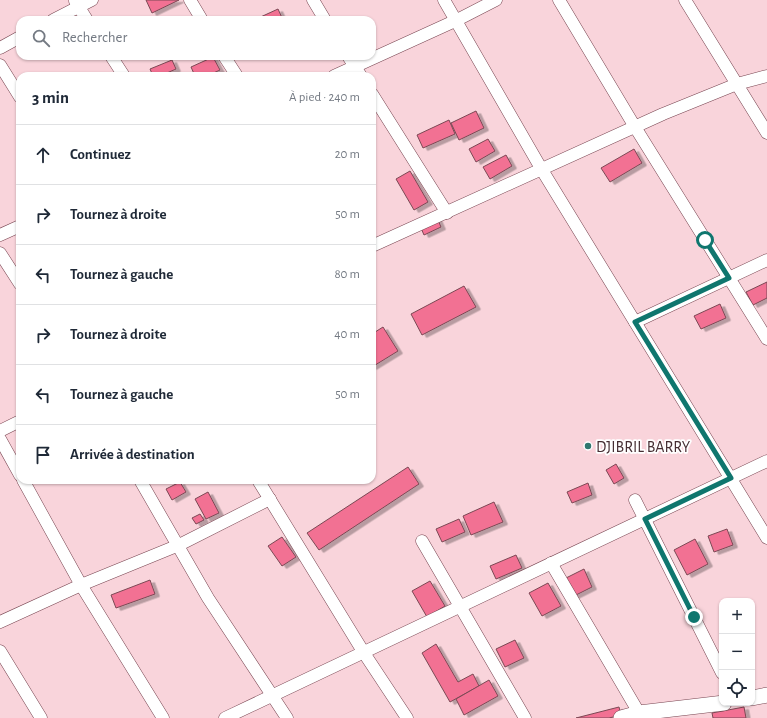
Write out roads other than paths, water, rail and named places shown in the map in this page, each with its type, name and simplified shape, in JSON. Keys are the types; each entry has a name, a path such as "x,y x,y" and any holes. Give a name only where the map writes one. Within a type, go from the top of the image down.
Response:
{"street":[{"path":"58,16 76,3 92,0"},
{"path":"190,0 200,16"},
{"path":"313,0 323,16"},
{"path":"444,0 457,20 542,170 767,538"},
{"path":"376,56 457,20 496,0"},
{"path":"559,0 635,127 767,339"},
{"path":"685,0 767,133"},
{"path":"76,3 84,16"},
{"path":"0,48 16,39"},
{"path":"114,60 121,72"},
{"path":"227,60 234,72"},
{"path":"342,72 367,60"},
{"path":"0,65 16,91"},
{"path":"376,244 635,127 737,84 767,76"},
{"path":"376,100 447,213"},
{"path":"0,235 16,228"},
{"path":"0,253 16,278"},
{"path":"635,322 767,260"},
{"path":"0,431 16,423"},
{"path":"0,439 16,468"},
{"path":"225,718 767,461"},
{"path":"25,484 81,585 163,718"},
{"path":"142,484 208,598 273,695 286,718"},
{"path":"261,484 364,653 406,718"},
{"path":"0,622 81,585 178,545 270,498"},
{"path":"634,500 720,670"},
{"path":"422,541 525,718"},
{"path":"551,563 641,716"},
{"path":"0,651 41,718"},
{"path":"755,697 767,695"},
{"path":"621,718 719,704"}],"place":[{"name":"DJIBRIL BARRY","path":"588,446"}]}
